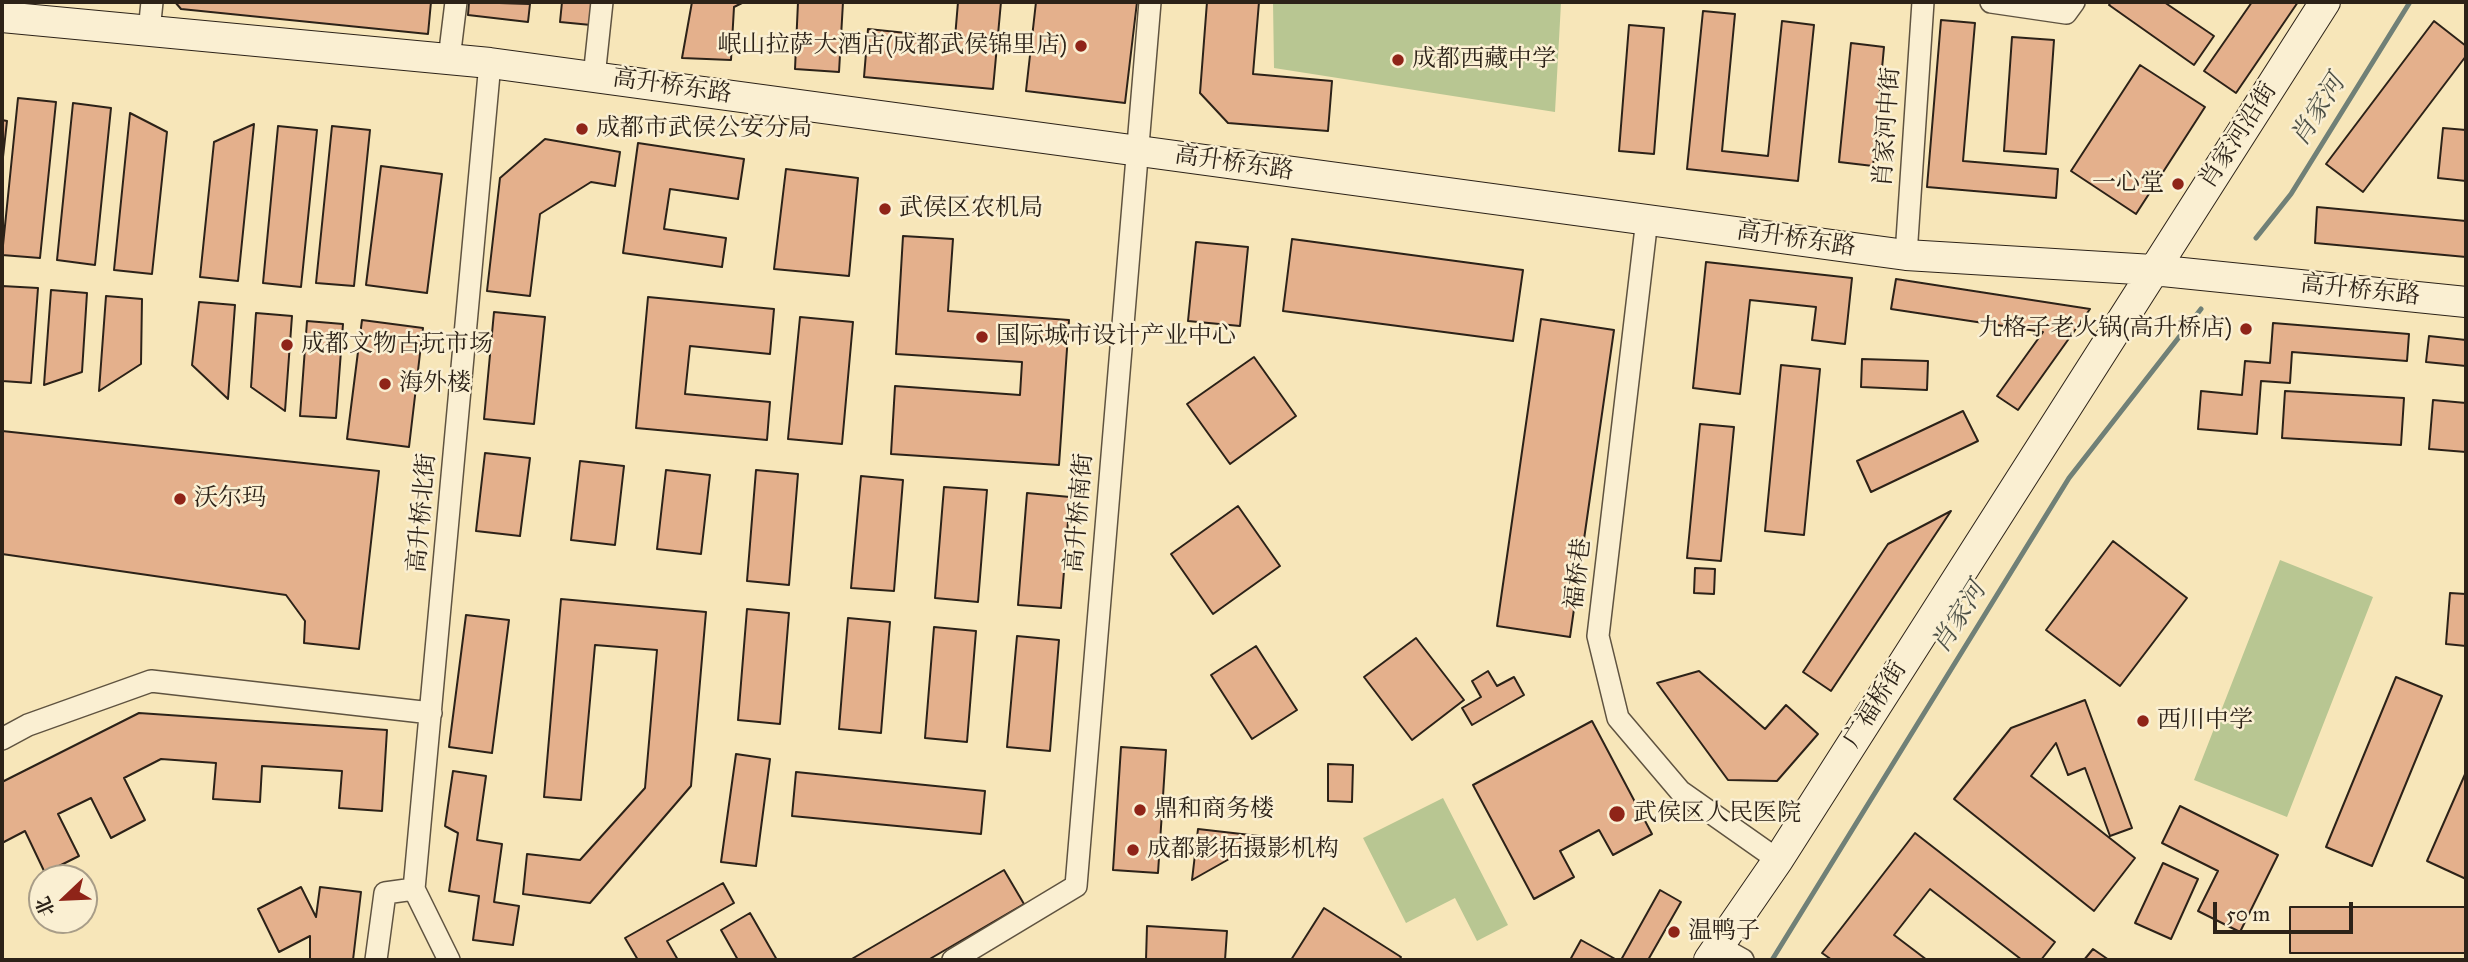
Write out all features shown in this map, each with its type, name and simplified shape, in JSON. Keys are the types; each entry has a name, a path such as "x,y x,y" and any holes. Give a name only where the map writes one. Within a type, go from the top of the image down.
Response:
{"street":[{"path":"450,59 456,2"},
{"path":"594,77 602,2"},
{"name":"高升桥南街","path":"953,960 1076,886 1135,151 1150,2"},
{"name":"肖家河中街","path":"1906,255 1923,2"},
{"path":"1991,2 2066,13 2074,2"},
{"name":"肖家河沿街","path":"2153,270 2325,2"},
{"name":"高升桥东路","path":"2,17 150,16 450,59 1906,255 2153,270 2466,302"},
{"name":"高升桥北街","path":"414,889 490,63"},
{"name":"福桥巷","path":"1647,219 1598,636 1618,718 1680,791 1778,860"},
{"name":"广福桥街","path":"1723,955 1778,860 2153,270"},
{"path":"2,739 28,725 150,681 430,713"},
{"path":"376,960 385,893 414,889 449,960"}],"green space":[{"path":"1273,2 1561,3 1555,112 1274,68"},
{"path":"2280,560 2373,597 2287,817 2194,780"},
{"path":"1443,798 1508,925 1477,941 1455,898 1406,923 1363,838"}],"building":[{"path":"175,2 431,2 428,34 181,9"},
{"path":"469,2 530,4 528,22 468,15"},
{"path":"562,2 594,2 591,25 560,22"},
{"path":"692,2 744,2 734,7 731,60 682,58"},
{"path":"798,2 843,2 839,72 795,69"},
{"path":"958,2 1001,2 993,89 864,77 868,29 955,38"},
{"name":"岷山拉萨大酒店(成都武侯锦里店)","path":"1036,2 1137,2 1125,103 1026,91"},
{"path":"1207,2 1259,2 1253,74 1332,81 1328,131 1228,123 1200,93"},
{"path":"2111,2 2164,2 2214,36 2194,65 2109,5"},
{"path":"2252,2 2298,2 2236,93 2204,71"},
{"path":"1703,11 1735,14 1722,151 1768,156 1782,21 1814,25 1798,181 1687,169"},
{"path":"1941,20 1975,23 1963,161 2058,169 2056,198 1927,187"},
{"path":"2434,21 2466,46 2466,56 2363,192 2326,164"},
{"path":"1629,25 1664,28 1654,154 1619,151"},
{"path":"2012,37 2054,40 2046,154 2004,151"},
{"path":"1851,43 1884,47 1873,166 1839,162"},
{"path":"2140,65 2205,107 2136,214 2071,171"},
{"path":"18,98 56,102 40,258 2,255"},
{"path":"73,103 111,108 95,265 57,260"},
{"path":"130,113 167,132 152,274 114,270"},
{"path":"2,120 7,121 2,166"},
{"path":"254,124 238,281 200,277 214,142"},
{"path":"278,126 317,130 301,287 263,283"},
{"path":"332,126 370,130 354,286 316,283"},
{"path":"2443,128 2466,130 2466,181 2438,178"},
{"path":"545,139 620,152 615,186 591,182 540,214 530,296 487,291 500,178"},
{"path":"638,143 744,159 738,199 670,189 664,229 726,238 722,267 623,253"},
{"path":"381,166 442,174 427,293 366,285"},
{"path":"786,169 858,178 849,276 774,269"},
{"path":"2317,207 2466,221 2466,257 2315,243"},
{"name":"国际城市设计产业中心","path":"903,236 953,239 948,311 1069,320 1059,465 891,454 895,386 1020,395 1022,362 896,354"},
{"path":"1292,239 1523,270 1513,341 1283,311"},
{"path":"1196,242 1248,247 1240,326 1188,321"},
{"path":"1706,262 1852,278 1845,344 1812,340 1816,307 1750,300 1740,394 1693,388"},
{"path":"1896,279 2090,309 2018,410 1997,396 2043,332 1891,309"},
{"path":"2,286 38,288 31,383 2,381"},
{"path":"51,290 87,293 82,372 44,385"},
{"path":"106,296 142,299 141,364 99,391"},
{"path":"648,297 774,309 770,354 690,346 685,394 770,402 767,440 636,428"},
{"path":"199,302 235,305 228,399 192,365"},
{"path":"494,312 545,317 534,424 484,419"},
{"path":"256,313 292,316 285,411 251,387"},
{"path":"800,317 853,322 842,444 788,439"},
{"path":"1541,319 1614,330 1570,637 1497,626"},
{"name":"海外楼","path":"362,320 423,328 409,447 347,439"},
{"path":"307,321 343,324 336,418 300,416"},
{"path":"2273,323 2409,334 2407,361 2292,352 2290,383 2261,381 2257,434 2198,429 2201,391 2242,395 2245,361 2270,363"},
{"path":"2429,336 2466,340 2466,366 2426,362"},
{"path":"1254,357 1296,416 1230,464 1187,404"},
{"path":"1862,359 1928,361 1927,390 1861,387"},
{"path":"1781,365 1820,369 1804,535 1765,531"},
{"path":"2285,391 2404,398 2401,445 2282,438"},
{"path":"2433,400 2466,403 2466,452 2429,449"},
{"path":"1963,411 1978,441 1871,492 1857,461"},
{"path":"1700,424 1734,427 1721,561 1687,558"},
{"path":"2,431 379,471 359,649 304,643 305,621 286,595 2,554"},
{"path":"485,453 530,458 520,536 476,531"},
{"path":"580,461 624,466 615,545 571,540"},
{"path":"666,470 710,475 701,554 657,549"},
{"path":"756,470 798,474 789,585 747,581"},
{"path":"861,476 903,480 894,591 851,588"},
{"path":"944,487 987,490 978,602 935,598"},
{"path":"1027,493 1070,497 1061,608 1018,605"},
{"path":"1238,506 1280,566 1213,614 1171,554"},
{"path":"1951,511 1831,691 1803,672 1888,544"},
{"path":"2113,541 2187,598 2120,686 2046,630"},
{"path":"1695,568 1715,569 1714,594 1694,593"},
{"path":"2450,593 2466,594 2466,646 2446,644"},
{"path":"561,599 706,612 691,786 590,903 523,894 527,854 580,860 645,788 657,650 595,645 581,800 544,797"},
{"path":"747,609 789,613 780,724 738,720"},
{"path":"466,615 509,620 492,753 449,747"},
{"path":"848,618 890,622 881,733 839,729"},
{"path":"934,627 976,631 967,742 925,738"},
{"path":"1017,636 1059,640 1050,751 1007,747"},
{"path":"1416,638 1464,700 1412,740 1364,677"},
{"path":"1256,646 1297,710 1252,739 1211,675"},
{"path":"1488,671 1497,686 1514,677 1524,695 1472,725 1462,708 1481,697 1472,681"},
{"path":"1699,671 1765,729 1786,705 1818,734 1777,781 1728,780 1657,683"},
{"path":"2396,677 2442,696 2372,866 2326,847"},
{"path":"2085,700 2132,828 2110,836 2085,768 2068,775 2056,743 2031,776 2135,858 2094,911 1954,799 2011,728"},
{"path":"139,713 387,730 382,811 339,808 342,771 262,766 260,802 213,799 216,763 161,759 124,778 145,820 111,838 91,798 58,814 79,856 63,864 41,864 25,831 2,843 2,782"},
{"path":"1592,721 1652,834 1613,855 1599,830 1560,851 1574,877 1534,899 1473,785"},
{"name":"鼎和商务楼","path":"1121,747 1166,750 1158,873 1113,870"},
{"path":"736,754 770,759 756,866 721,862"},
{"path":"1328,764 1353,765 1352,802 1328,801"},
{"path":"453,771 486,776 477,840 502,844 494,902 519,906 513,945 473,940 479,896 449,891 458,833 445,826"},
{"path":"796,772 985,791 981,834 792,816"},
{"path":"2466,772 2466,879 2427,861"},
{"path":"2180,806 2278,855 2240,932 2198,911 2218,871 2162,843"},
{"path":"1198,829 1268,837 1192,880"},
{"path":"1915,833 2055,942 2041,960 2022,960 1930,889 1894,935 1927,960 1832,960 1822,953"},
{"path":"2163,863 2198,879 2171,939 2135,923"},
{"path":"1004,870 1024,904 928,960 850,960"},
{"path":"723,883 734,903 667,941 678,960 638,960 625,938"},
{"path":"301,887 316,917 320,887 361,892 353,960 310,960 310,936 279,952 258,909"},
{"path":"1660,890 1681,902 1648,960 1621,960"},
{"path":"2290,907 2466,907 2466,953 2290,953"},
{"path":"1324,908 1401,957 1399,960 1291,960"},
{"path":"750,913 777,960 738,960 721,930"},
{"path":"1147,926 1227,931 1225,960 1146,960"},
{"path":"1581,940 1617,960 1570,960"},
{"path":"2093,949 2109,960 2084,960"}],"waterway":[{"name":"肖家河","path":"2256,238 2291,194 2410,2"},
{"name":"肖家河","path":"1772,960 2069,478 2201,309"}],"place":[{"name":"岷山拉萨大酒店(成都武侯锦里店)","path":"1081,46"},
{"name":"成都西藏中学","path":"1398,60"},
{"name":"成都市武侯公安分局","path":"582,129"},
{"name":"一心堂","path":"2178,184"},
{"name":"武侯区农机局","path":"885,209"},
{"name":"九格子老火锅(高升桥店)","path":"2246,329"},
{"name":"国际城市设计产业中心","path":"982,337"},
{"name":"成都文物古玩市场","path":"287,345"},
{"name":"海外楼","path":"385,384"},
{"name":"沃尔玛","path":"180,499"},
{"name":"西川中学","path":"2143,721"},
{"name":"鼎和商务楼","path":"1140,810"},
{"name":"武侯区人民医院","path":"1617,814"},
{"name":"成都影拓摄影机构","path":"1133,850"},
{"name":"温鸭子","path":"1674,932"}]}
